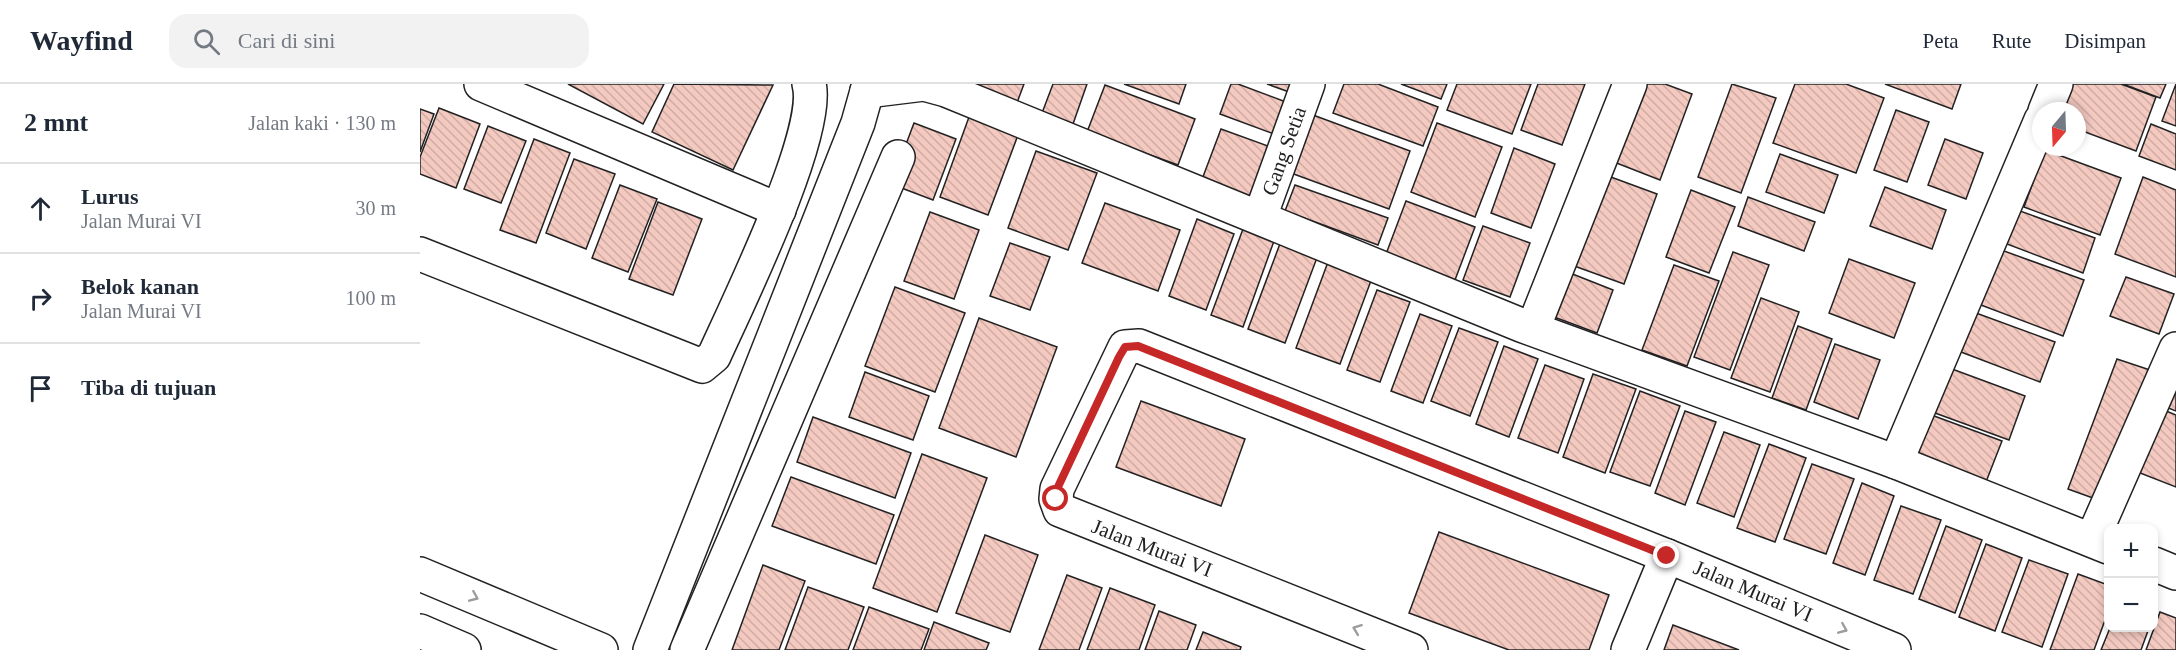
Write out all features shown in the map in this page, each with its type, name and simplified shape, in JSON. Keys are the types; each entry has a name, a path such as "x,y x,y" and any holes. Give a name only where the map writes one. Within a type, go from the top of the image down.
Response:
{"street":[{"path":"481,84 779,210"},
{"path":"420,254 702,366 714,357 779,210 810,117 809,84"},
{"path":"650,650 858,123 866,88 924,84 946,90 1521,326 1896,462 2100,543 2176,349"},
{"name":"Gang Setia","path":"1260,217 1308,84"},
{"path":"1538,316 1630,84"},
{"path":"2049,102 2056,84"},
{"path":"1896,462 2032,141"},
{"path":"687,650 898,157"},
{"name":"Jalan Murai VI","path":"1412,650 1060,510 1056,499 1057,489 1125,347 1138,346 1667,556 1894,650"},
{"path":"756,386 796,397"},
{"path":"1628,650 1667,556"},
{"path":"2158,566 2176,573"},
{"path":"420,574 601,650"},
{"path":"420,631 464,650"}],"building":[{"path":"568,84 664,84 643,124"},
{"path":"674,84 773,85 733,170 652,132"},
{"path":"951,84 1024,84 1015,108"},
{"path":"1053,84 1087,84 1073,124 1042,113"},
{"path":"1124,84 1186,84 1179,104"},
{"path":"1231,84 1238,84 1286,102 1274,134 1220,114"},
{"path":"1267,84 1296,84 1292,93"},
{"path":"1344,84 1378,84 1438,107 1423,146 1333,113"},
{"path":"1401,84 1447,84 1441,99"},
{"path":"1457,84 1531,84 1512,134 1447,110"},
{"path":"1538,84 1585,84 1562,145 1521,130"},
{"path":"1643,84 1665,84 1692,94 1660,180 1614,162"},
{"path":"1732,84 1776,98 1741,193 1698,177"},
{"path":"1795,84 1846,84 1884,98 1856,173 1773,143"},
{"path":"1885,84 1961,84 1952,109"},
{"path":"2068,84 2121,84 2156,97 2136,151 2086,132 2086,102 2061,102"},
{"path":"2123,84 2166,84 2160,98"},
{"path":"2176,84 2176,126 2162,121"},
{"path":"1105,85 1195,119 1178,165 1087,132"},
{"path":"439,108 480,124 456,188 420,174 420,157"},
{"path":"420,109 434,114 420,152"},
{"path":"1896,110 1929,122 1907,182 1874,170"},
{"path":"1313,115 1410,151 1389,209 1291,173"},
{"path":"969,117 1018,135 988,215 940,197"},
{"path":"914,123 956,139 933,200 891,184"},
{"path":"1437,123 1502,147 1475,217 1411,192"},
{"path":"2151,124 2176,134 2176,170 2139,156"},
{"path":"488,126 526,141 501,203 464,189"},
{"path":"1221,129 1276,149 1256,203 1201,182"},
{"path":"534,139 570,153 536,243 500,230"},
{"path":"1945,139 1983,153 1966,199 1928,185"},
{"path":"1514,148 1555,164 1531,228 1491,213"},
{"path":"1036,151 1097,173 1068,250 1008,228"},
{"path":"1780,154 1838,175 1824,213 1766,192"},
{"path":"2043,156 2061,156 2121,178 2100,235 2024,207"},
{"path":"574,159 615,174 586,249 546,233"},
{"path":"1600,173 1657,194 1624,284 1566,263"},
{"path":"2143,177 2176,190 2176,277 2115,254"},
{"path":"620,185 657,199 628,272 592,258"},
{"path":"1295,185 1388,218 1378,245 1285,211"},
{"path":"1885,187 1946,210 1932,249 1870,226"},
{"path":"1691,190 1735,207 1709,273 1666,257"},
{"path":"1748,197 1815,222 1804,251 1738,226"},
{"path":"1406,201 1475,227 1455,280 1386,254"},
{"path":"658,202 702,219 673,295 629,279"},
{"path":"1105,203 1180,230 1158,291 1082,263"},
{"path":"2006,206 2095,238 2083,273 1994,239"},
{"path":"930,212 979,230 954,299 904,281"},
{"path":"1197,219 1234,234 1206,310 1169,296"},
{"path":"1483,226 1530,243 1510,297 1463,280"},
{"path":"1243,229 1274,241 1243,327 1211,315"},
{"path":"1281,241 1318,255 1285,343 1248,329"},
{"path":"1010,243 1050,257 1030,310 990,296"},
{"path":"1993,247 2084,280 2063,336 1973,302"},
{"path":"1733,252 1769,265 1730,370 1694,357"},
{"path":"1849,259 1915,283 1894,338 1829,313"},
{"path":"1328,262 1372,278 1340,364 1296,348"},
{"path":"1674,265 1719,281 1687,366 1642,350"},
{"path":"1570,273 1613,290 1597,333 1554,317"},
{"path":"2126,277 2174,294 2159,334 2110,316"},
{"path":"895,287 965,313 935,392 865,366"},
{"path":"1377,290 1410,302 1380,382 1347,370"},
{"path":"1761,298 1799,312 1770,392 1731,378"},
{"path":"1976,313 2055,342 2040,382 1961,352"},
{"path":"1420,314 1452,326 1423,403 1391,391"},
{"path":"979,318 1057,347 1016,457 939,428"},
{"path":"1798,326 1832,339 1806,410 1772,398"},
{"path":"1459,328 1498,342 1470,416 1431,401"},
{"path":"1835,344 1880,360 1858,419 1814,402"},
{"path":"1504,346 1538,359 1509,437 1476,424"},
{"path":"2117,359 2153,371 2104,502 2068,489"},
{"path":"2176,363 2176,411 2158,404"},
{"path":"1545,365 1584,379 1558,453 1518,438"},
{"path":"1952,369 2025,396 2009,440 1935,413"},
{"path":"865,372 929,396 913,440 849,417"},
{"path":"1593,374 1636,389 1605,473 1563,457"},
{"path":"1640,391 1680,406 1650,486 1610,472"},
{"path":"1141,401 1245,439 1221,506 1116,467"},
{"path":"2154,406 2176,415 2176,487 2130,469"},
{"path":"1685,411 1716,422 1685,505 1655,493"},
{"path":"1926,413 2002,441 1984,487 1909,459"},
{"path":"813,417 911,453 895,498 797,462"},
{"path":"1724,432 1760,445 1734,517 1697,503"},
{"path":"1769,444 1806,458 1775,542 1737,528"},
{"path":"922,454 987,478 937,612 873,588"},
{"path":"1812,464 1854,479 1826,554 1784,539"},
{"path":"791,477 894,515 876,564 772,526"},
{"path":"1862,483 1894,496 1865,575 1833,563"},
{"path":"1901,506 1941,520 1913,594 1874,580"},
{"path":"1946,526 1982,540 1955,613 1919,599"},
{"path":"1439,532 1609,595 1589,650 1509,650 1409,613"},
{"path":"985,535 1038,555 1010,632 956,613"},
{"path":"1986,544 2022,558 1995,631 1959,617"},
{"path":"2029,560 2068,574 2042,647 2002,632"},
{"path":"763,565 805,581 779,650 732,650"},
{"path":"2078,574 2104,584 2104,623 2094,650 2050,650"},
{"path":"1067,575 1102,588 1079,650 1039,650"},
{"path":"808,587 864,607 848,650 785,650"},
{"path":"1110,588 1155,605 1139,650 1087,650"},
{"path":"869,607 929,629 921,650 853,650"},
{"path":"1159,611 1196,625 1187,650 1145,650"},
{"path":"2160,612 2176,618 2176,650 2146,650 2153,632 2158,632"},
{"path":"934,622 989,643 986,650 924,650"},
{"path":"1673,625 1739,650 1664,650"},
{"path":"1203,632 1241,647 1240,650 1196,650"},
{"path":"2108,632 2148,632 2141,650 2101,650"}],"route":[{"path":"1056,499 1057,489 1119,357 1125,347 1138,346 1667,556"}]}
